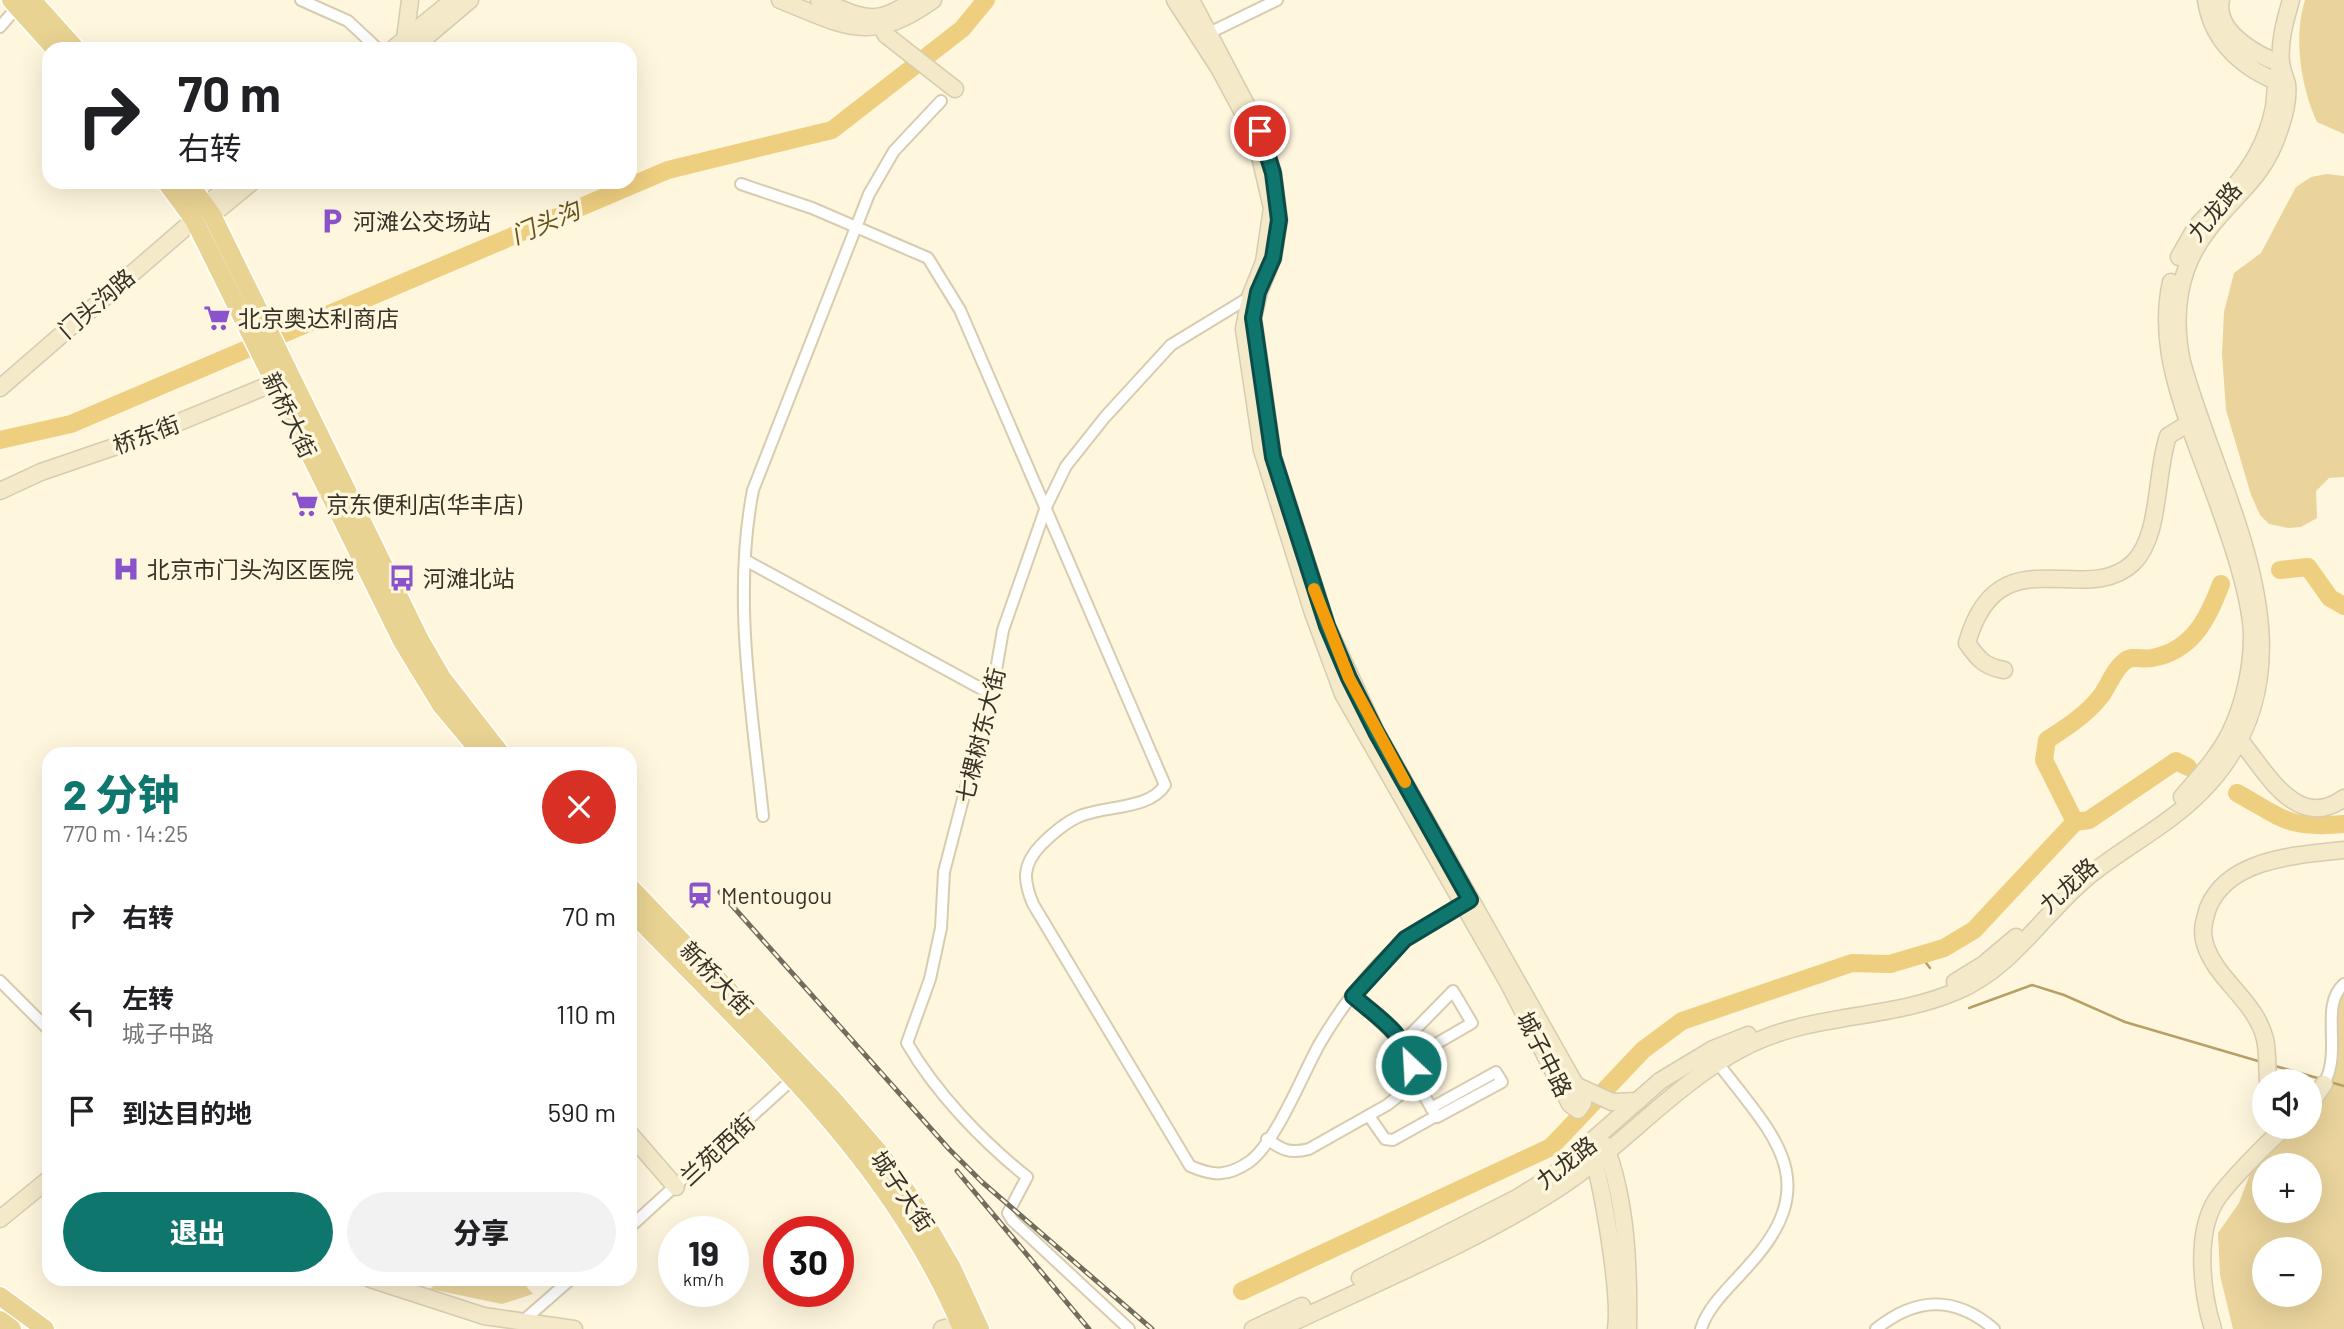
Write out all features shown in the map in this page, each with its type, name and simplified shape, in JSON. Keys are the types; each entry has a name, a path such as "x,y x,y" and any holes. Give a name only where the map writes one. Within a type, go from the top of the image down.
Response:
{"main road":[{"path":"406,42 410,0"},
{"path":"410,42 453,0"},
{"path":"412,42 470,0"},
{"path":"780,0 840,23 865,29 913,0"},
{"path":"818,0 878,23 948,84"},
{"path":"878,23 913,15 933,0"},
{"name":"城子中路","path":"1175,0 1205,35"},
{"name":"城子中路","path":"1191,0 1205,35 1260,131 1273,173 1279,220 1273,258 1254,294 1253,318 1273,457 1327,626 1376,732 1570,1104 1578,1110 1583,1103 1576,1085 1517,978 1466,902"},
{"path":"2206,0 2210,17 2232,52 2254,73 2281,83"},
{"path":"2221,0 2219,8 2240,42 2257,55 2281,64"},
{"name":"九龙路","path":"1279,1329 1493,1225 1560,1187 1601,1158 1717,1062 1744,1046 1780,1032 1928,1003 1983,978 2019,948 2083,881 2155,831 2204,789 2239,739 2259,686 2263,626 2246,555 2182,362 2177,336 2178,302 2192,253 2209,228 2252,183 2270,154 2286,105 2281,83 2282,30 2291,0"},
{"path":"21,2 50,42"},
{"path":"21,2 68,42"},
{"name":"九龙路","path":"1253,1329 1517,1198 1552,1176 1660,1081 1713,1049 1796,1017 1885,1003 1955,982 1984,964 2014,938 2076,874 2163,812 2208,768 2229,735 2242,706 2252,635 2246,597 2189,423 2165,329 2166,306 2173,273 2196,227 2256,159 2268,130 2281,83"},
{"name":"新桥大街","path":"171,189 194,220 402,641 441,705 476,747"},
{"name":"新桥大街","path":"193,189 209,210 256,303 420,640 442,678 496,747"},
{"name":"门头沟路","path":"209,210 228,189"},
{"name":"门头沟路","path":"0,388 194,220 241,189"},
{"name":"桥东街","path":"0,491 41,472 143,437 292,376"},
{"path":"2004,670 1989,667 1978,659 1967,643 1972,627 1989,600 2013,581 2098,577 2116,573 2133,562 2147,542 2155,518 2156,489 2168,436 2189,423"},
{"path":"2239,739 2298,806 2316,811 2329,809 2344,798"},
{"path":"2267,1069 2265,1038 2249,1007 2214,963 2205,944 2202,925 2211,901 2237,873 2306,854 2344,850"},
{"name":"新桥大街","path":"637,895 798,1074"},
{"name":"新桥大街","path":"637,917 798,1074"},
{"name":"城子大街","path":"798,1074 902,1212 938,1276 961,1326"},
{"name":"城子大街","path":"798,1074 883,1157 915,1204 952,1268 980,1329"},
{"path":"2322,1086 2326,1080"},
{"path":"1576,1085 1612,1102 1638,1101"},
{"path":"2213,1329 2207,1309 2202,1247 2214,1203 2271,1139"},
{"path":"1595,1140 1626,1239 1628,1329"},
{"path":"637,1142 676,1187"},
{"path":"1601,1158 1618,1317 1616,1329"},
{"path":"0,1207 42,1174"},
{"path":"0,1219 42,1185"},
{"path":"390,1286 484,1316 574,1329"},
{"path":"0,1296 45,1329"},
{"path":"0,1320 12,1329"},
{"path":"942,1329 961,1326"}],"street":[{"path":"1205,35 1277,0"},
{"path":"0,27 21,2"},
{"path":"311,2 348,21 370,42"},
{"path":"763,816 745,622 745,530 753,490 813,333 858,228 869,194 894,151 941,101"},
{"path":"741,184 811,208 928,258 960,310 1165,785 1159,794 1143,802 1079,817 1051,834 1028,858 1024,882 1033,904 1190,1166 1210,1175 1230,1172 1252,1160 1267,1139 1321,1042 1353,996 1405,939 1466,902"},
{"name":"七棵树东大街","path":"1129,1329 1012,1220 1008,1213 1027,1177 1006,1160 924,1071 907,1043 930,979 941,928 944,872 991,694 1003,630 1046,507 1066,467 1105,417 1171,345 1254,294"},
{"path":"745,560 991,694"},
{"path":"0,981 42,1024"},
{"path":"2326,1080 2335,1043 2330,1011 2344,984"},
{"path":"1267,1139 1283,1151 1296,1153 1309,1149 1370,1116 1405,1091 1410,1065 1472,1023 1453,992 1403,1042"},
{"path":"1353,996 1403,1042 1420,1089 1434,1112"},
{"path":"1701,1329 1703,1320 1768,1244 1787,1203 1788,1168 1778,1142 1717,1062"},
{"path":"1370,1116 1385,1139 1393,1140 1434,1112 1496,1072 1502,1082 1434,1112"},
{"name":"兰苑西街","path":"637,1221 798,1074"},
{"path":"1388,1104 1420,1089"},
{"path":"523,1321 563,1286"},
{"path":"1876,1329 1894,1315 1923,1304 1958,1306 1994,1329"}],"shaded area":[{"path":"2305,0 2344,0 2344,134 2317,122 2311,109 2299,46 2301,14"},
{"path":"2327,174 2344,176 2344,477 2329,478 2316,491 2317,518 2301,527 2288,528 2269,524 2260,515 2251,495 2226,410 2222,354 2224,312 2234,273 2261,253 2296,187 2311,177"},
{"path":"2344,984 2344,1329 2233,1329 2220,1275 2218,1233 2239,1203 2251,1171 2252,1223 2322,1223 2322,1153 2270,1153 2284,1139 2322,1139 2322,1094 2337,1064 2338,1003"},
{"path":"433,1286 526,1286 533,1294 502,1304 430,1289"}],"waterway":[{"name":"门头沟","path":"637,183 668,170 832,130 962,29 986,0"},
{"name":"门头沟","path":"0,440 71,424 623,189"},
{"path":"2280,570 2308,567 2330,598 2344,606"},
{"path":"2075,822 2044,760 2047,740 2089,709 2125,661 2166,654 2188,641 2204,621 2221,584"},
{"path":"1242,1291 1551,1147 1643,1050 1682,1021 1852,963 1890,964 1944,948 1974,930 2075,822 2089,820 2176,761 2188,767"},
{"path":"2237,793 2287,820 2310,825 2344,824"},
{"path":"1920,955 1930,968"},
{"path":"1969,1008 2032,985 2064,995 2125,1022 2258,1061"},
{"path":"2275,1066 2286,1069"},
{"path":"2330,1082 2344,1086"}],"railway":[{"path":"720,892 949,1149 982,1182 1152,1329"},
{"path":"957,1171 1089,1329"}],"slow traffic":[{"path":"1314,589 1349,678 1405,782"}],"place":[{"name":"河滩公交场站","path":"332,221"},
{"name":"北京奥达利商店","path":"217,318"},
{"name":"京东便利店(华丰店)","path":"305,504"},
{"name":"北京市门头沟区医院","path":"126,569"},
{"name":"河滩北站","path":"402,578"},
{"name":"Mentougou","path":"700,895"}],"route":[{"path":"1260,131 1273,173 1279,220 1273,258 1258,292 1253,318 1273,457 1327,626 1349,678 1376,732 1470,900 1405,939 1371,973 1353,996 1399,1036 1407,1048 1411,1065"}]}
